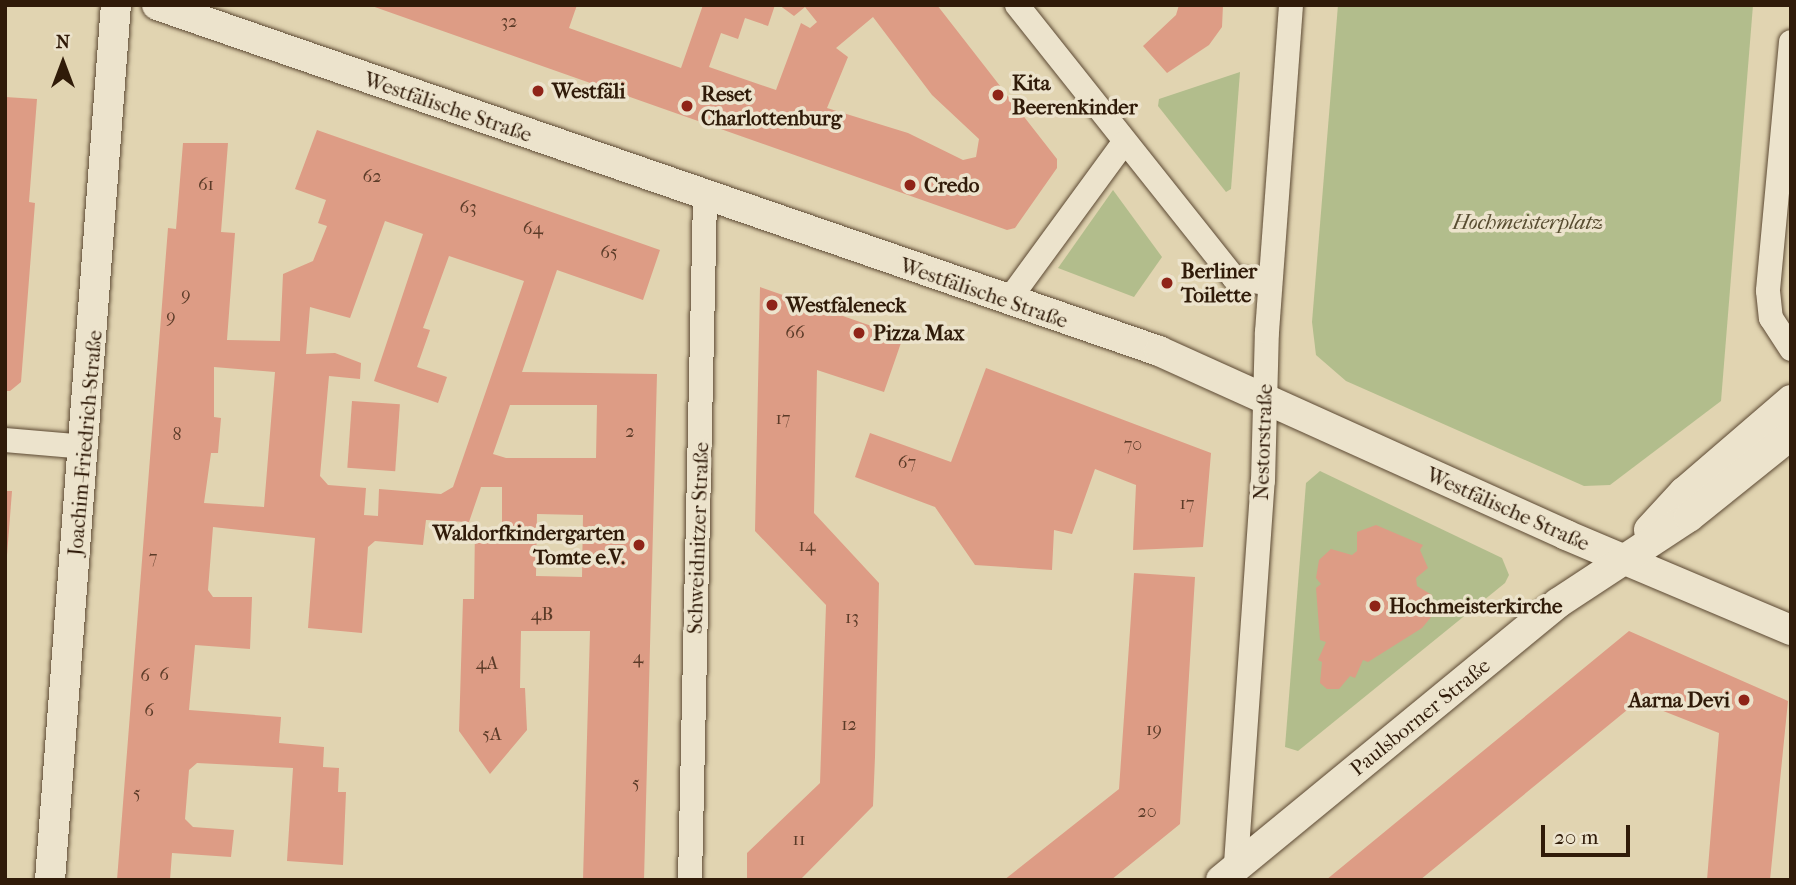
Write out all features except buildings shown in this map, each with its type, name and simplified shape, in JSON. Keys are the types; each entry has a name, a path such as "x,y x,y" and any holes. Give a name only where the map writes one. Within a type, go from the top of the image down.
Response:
{"street":[{"name":"Joachim-Friedrich-Straße","path":"50,880 86,447 116,5"},
{"name":"Westfälische Straße","path":"158,5 1159,351 1622,559 1791,630"},
{"path":"1017,5 1124,144 1234,278 1270,284"},
{"name":"Nestorstraße","path":"1231,876 1270,284 1292,5"},
{"path":"1791,42 1768,291 1771,318 1791,349"},
{"path":"1008,301 1124,144"},
{"name":"Schweidnitzer Straße","path":"690,880 705,196"},
{"name":"Paulsborner Straße","path":"1622,559 1685,492 1791,400"},
{"name":"Paulsborner Straße","path":"1231,876 1558,604 1689,517 1791,436"},
{"path":"5,440 86,447"}],"green space":[{"name":"Hochmeisterplatz","path":"1338,5 1753,5 1721,401 1610,485 1584,486 1346,381 1316,355 1312,322"},
{"path":"1240,72 1231,189 1226,192 1158,106 1159,99"},
{"path":"1113,190 1162,257 1134,297 1058,268"},
{"path":"1320,471 1502,558 1509,575 1505,583 1298,751 1285,747 1306,483"}],"place":[{"name":"Westfäli","path":"538,91"},
{"name":"Kita Beerenkinder","path":"998,95"},
{"name":"Reset Charlottenburg","path":"687,106"},
{"name":"Credo","path":"910,185"},
{"name":"Berliner Toilette","path":"1167,283"},
{"name":"Westfaleneck","path":"772,305"},
{"name":"Pizza Max","path":"859,333"},
{"name":"Waldorfkindergarten Tomte e.V.","path":"639,545"},
{"name":"Hochmeisterkirche","path":"1375,606"},
{"name":"Aarna Devi","path":"1744,700"}]}
